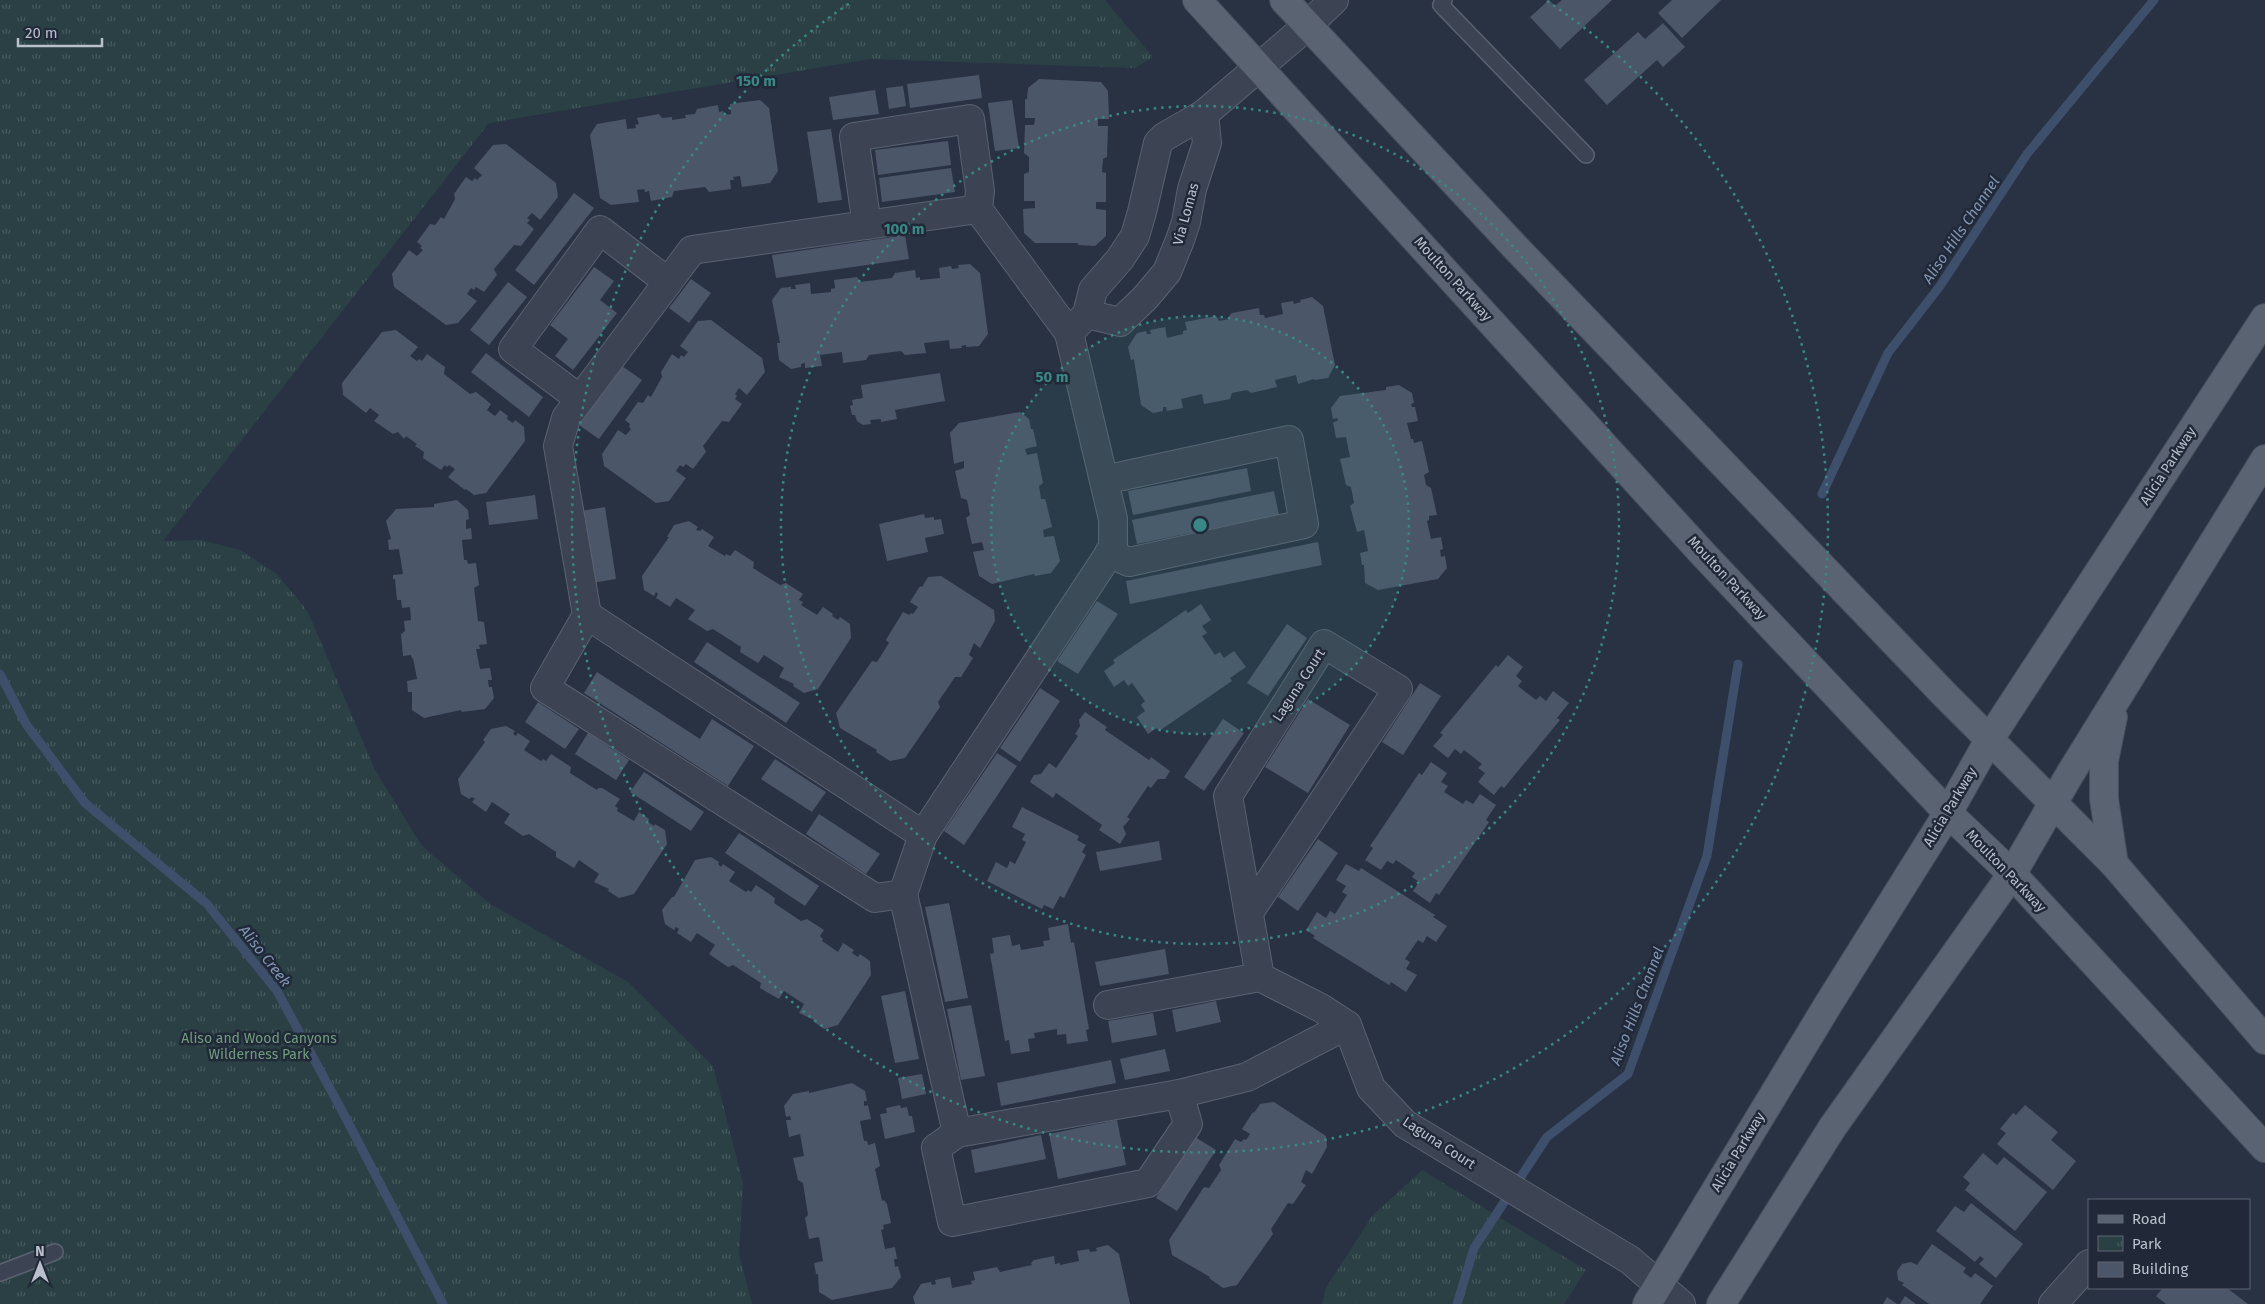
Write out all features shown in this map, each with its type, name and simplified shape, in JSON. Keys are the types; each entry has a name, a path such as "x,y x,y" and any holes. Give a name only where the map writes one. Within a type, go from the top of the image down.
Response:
{"main road":[{"name":"Moulton Parkway","path":"1197,0 1704,555 1948,813 2012,874 2265,1148"},
{"path":"1284,0 1516,248 1989,740 2114,864 2265,1040"},
{"name":"Alicia Parkway","path":"1652,1294 1829,1003 1948,813 1989,740 2265,318"},
{"path":"1720,1304 1832,1128 2012,874 2118,696 2265,459"},
{"path":"2114,864 2104,799 2104,761 2118,696"}],"street":[{"path":"1078,324 1094,290 1120,259 1135,236 1158,143 1164,136 1204,114 1307,26 1334,0"},
{"name":"Via Lomas","path":"1078,324 1120,322 1145,298 1167,272 1186,222 1192,189 1207,143 1204,114"},
{"path":"867,225 854,137 970,119 980,191 978,209 1078,324 1104,480 1113,519 1112,548 923,835 903,894 957,1134"},
{"path":"903,894 875,898 545,688 587,614 558,446 566,418 692,250 978,209"},
{"path":"580,400 513,349 600,230 668,282"},
{"path":"1104,480 1289,440 1304,524 1129,562 1109,553"},
{"path":"587,614 923,835"},
{"name":"Laguna Court","path":"1250,911 1398,689 1324,644 1228,796 1250,911 1260,977"},
{"path":"1108,1005 1260,977 1347,1025"},
{"path":"1179,1094 1188,1124 1148,1183 952,1222 936,1148 957,1134 1179,1094 1248,1077 1347,1025"},
{"name":"Laguna Court","path":"1347,1025 1372,1088 1405,1124 1630,1260 1652,1294 1681,1304"},
{"path":"2053,1304 2088,1265"}],"lane":[{"path":"1444,0 1441,5 1586,155"},
{"path":"0,1273 55,1252"}],"green space":[{"name":"Aliso and Wood Canyons Wilderness Park","path":"0,0 1105,0 1153,57 1135,68 870,59 489,123 163,541 201,540 240,550 278,575 308,612 375,770 422,846 490,904 628,982 713,1066 743,1183 739,1254 752,1304 0,1304"},
{"path":"1422,1170 1586,1270 1564,1304 1322,1304 1326,1288 1372,1216"}],"building":[{"path":"1549,0 1555,6 1562,0 1612,0 1560,49 1530,17"},
{"path":"1672,0 1721,0 1682,38 1658,13"},
{"path":"1663,23 1685,47 1663,67 1657,60 1607,105 1584,80 1638,32 1645,39"},
{"path":"979,75 982,98 910,108 907,84"},
{"path":"1039,79 1101,82 1108,91 1109,119 1098,119 1098,126 1108,126 1107,157 1103,159 1102,172 1106,173 1106,202 1096,202 1096,209 1106,210 1106,236 1095,246 1078,245 1078,243 1035,243 1024,233 1023,209 1035,208 1035,201 1024,201 1024,174 1029,172 1029,157 1024,153 1025,125 1034,125 1035,118 1025,118 1025,99 1027,99 1028,88"},
{"path":"903,86 906,106 889,109 886,88"},
{"path":"875,90 879,114 833,120 829,97"},
{"path":"760,100 769,108 778,171 770,183 742,187 740,176 733,177 734,180 730,180 731,189 709,192 705,187 674,191 672,197 651,201 649,191 645,192 644,189 637,190 639,202 611,205 600,198 590,135 597,124 626,119 627,129 636,128 635,125 639,124 637,118 659,114 662,118 672,117 672,120 686,118 685,115 695,114 697,109 718,105 719,112 723,111 724,115 731,114 730,104"},
{"path":"1012,100 1019,148 995,151 988,103"},
{"path":"831,129 842,200 818,203 807,132"},
{"path":"948,141 951,165 878,175 875,150"},
{"path":"506,144 556,183 558,197 540,220 532,213 527,218 530,220 527,223 534,229 521,246 514,245 494,269 497,275 484,292 476,287 474,290 471,288 467,294 477,301 458,323 446,325 394,287 392,274 409,250 417,256 423,250 420,248 422,246 417,242 430,224 435,225 441,217 444,219 455,199 454,194 466,177 472,181 475,178 477,180 482,175 474,168 493,145"},
{"path":"951,168 955,192 882,202 879,178"},
{"path":"574,193 594,208 534,285 515,270"},
{"path":"905,235 909,259 776,278 772,255"},
{"path":"970,264 980,273 988,334 979,346 966,347 966,345 961,346 962,348 950,349 949,340 924,343 926,353 905,355 901,351 869,355 866,360 843,363 842,352 820,355 822,366 805,368 805,363 801,364 801,367 791,369 779,360 777,343 780,343 772,300 781,288 791,287 791,289 796,289 795,285 810,283 811,294 831,292 831,289 835,288 834,280 857,277 860,282 892,278 895,273 915,270 916,278 920,277 920,280 940,278 939,268 951,266 952,269 959,268 958,265"},
{"path":"594,267 614,281 600,300 617,313 573,370 555,356 568,339 550,325"},
{"path":"691,279 711,293 689,323 669,308"},
{"path":"508,282 527,297 489,345 470,330"},
{"path":"1312,297 1323,306 1335,365 1328,378 1314,379 1298,384 1296,375 1275,380 1277,387 1251,393 1247,390 1232,393 1230,399 1204,404 1202,394 1181,399 1183,408 1167,411 1166,407 1163,407 1163,411 1153,413 1141,405 1134,359 1131,360 1128,347 1137,333 1146,331 1147,334 1151,334 1150,330 1165,327 1167,338 1183,334 1183,331 1187,330 1185,322 1216,316 1219,321 1230,319 1229,316 1232,313 1259,308 1260,315 1264,315 1265,318 1283,314 1281,303 1293,301 1294,304 1301,302 1300,300"},
{"path":"711,320 762,358 765,372 747,395 739,388 735,394 737,396 735,399 742,404 729,422 722,421 703,446 706,452 693,469 686,464 683,467 680,465 676,471 686,478 669,501 656,503 604,466 602,454 618,430 626,435 631,429 629,427 630,424 625,420 638,402 643,403 648,395 651,397 662,377 661,372 672,354 679,359 681,355 684,357 688,352 680,346 698,321"},
{"path":"396,330 418,347 410,356 417,361 419,359 422,361 427,354 445,367 444,374 470,394 476,392 491,404 487,410 495,416 500,410 508,416 507,419 513,423 515,420 524,427 525,441 486,493 474,495 465,490 448,477 455,469 445,465 441,470 423,458 424,452 415,446 417,444 406,436 404,439 398,432 393,434 374,421 379,415 370,408 366,413 343,395 342,383 382,332"},
{"path":"486,353 543,397 529,417 471,372"},
{"path":"622,366 642,380 599,439 579,425"},
{"path":"940,373 945,401 895,410 897,419 881,422 881,419 870,420 871,424 863,425 857,421 855,415 852,415 850,406 853,405 852,400 863,398 861,385"},
{"path":"1399,385 1412,393 1414,403 1411,404 1412,407 1415,407 1418,421 1407,423 1411,439 1413,439 1414,443 1422,441 1429,472 1424,475 1426,485 1431,488 1437,515 1429,516 1427,521 1431,539 1441,537 1443,549 1440,550 1441,557 1445,556 1447,568 1438,579 1378,590 1365,583 1364,565 1362,565 1360,553 1368,551 1364,530 1357,532 1350,506 1354,503 1351,487 1346,485 1340,459 1350,457 1346,437 1336,438 1333,422 1338,421 1337,418 1333,419 1331,408 1340,396 1386,390 1386,387"},
{"path":"1020,412 1029,419 1037,446 1025,449 1027,455 1037,453 1043,483 1039,486 1041,499 1045,499 1052,527 1043,530 1044,537 1054,536 1060,561 1051,573 1035,576 1034,574 992,584 979,576 973,552 984,550 982,542 972,544 966,518 970,515 967,500 961,498 955,471 964,468 964,461 954,464 950,433 959,423"},
{"path":"1247,468 1251,491 1133,515 1128,491"},
{"path":"1274,491 1279,515 1137,544 1132,520"},
{"path":"535,495 538,519 489,525 486,502"},
{"path":"457,500 468,510 469,519 466,520 466,529 471,528 472,539 462,540 464,560 467,560 468,564 476,563 479,585 474,588 478,621 484,622 487,644 479,645 480,649 476,649 480,669 490,668 492,680 488,680 489,687 492,687 494,698 485,709 462,712 461,710 424,718 412,710 412,692 408,692 407,681 417,679 413,658 411,655 403,656 401,634 405,631 404,621 411,620 410,607 402,608 401,600 397,600 393,575 403,574 399,549 389,550 388,540 391,539 386,521 396,509 434,507 434,504"},
{"path":"605,507 616,579 592,583 581,511"},
{"path":"924,514 925,518 934,517 934,520 941,519 944,534 925,538 928,552 887,561 879,524"},
{"path":"689,521 698,527 696,530 700,531 702,529 714,537 708,546 725,556 726,554 730,556 735,550 754,562 753,568 780,585 786,583 803,594 799,600 803,602 801,605 817,615 823,607 838,620 840,617 850,624 851,638 818,689 804,693 793,686 794,684 779,677 784,668 764,655 758,663 740,652 741,647 713,629 707,631 688,619 695,610 676,598 670,607 656,598 658,594 656,592 654,596 644,590 642,576 669,537 667,537 674,525"},
{"path":"1318,542 1322,565 1130,604 1126,581"},
{"path":"941,576 994,610 995,621 980,648 974,643 969,655 973,658 961,677 955,677 938,702 940,707 905,758 890,761 876,752 877,750 840,728 836,713 872,661 877,662 889,643 886,640 887,638 903,612 909,615 913,614 918,607 910,602 920,586 922,587 928,577"},
{"path":"1097,601 1118,614 1078,674 1057,661"},
{"path":"1201,604 1211,620 1202,626 1207,633 1202,636 1215,655 1220,652 1224,658 1234,651 1246,667 1230,678 1232,681 1159,731 1157,728 1148,734 1137,717 1145,711 1141,705 1145,701 1132,683 1128,686 1124,680 1114,687 1104,671 1115,663 1113,660 1186,610 1188,613"},
{"path":"1287,624 1307,638 1268,696 1247,683"},
{"path":"707,642 800,703 786,723 694,662"},
{"path":"1508,655 1523,667 1516,676 1522,681 1518,686 1536,700 1540,696 1546,701 1553,691 1569,703 1557,718 1560,720 1504,788 1501,786 1494,795 1478,782 1485,773 1478,768 1482,764 1464,750 1461,754 1455,749 1448,758 1433,746 1443,735 1440,733 1496,665 1498,667"},
{"path":"597,672 700,739 712,719 754,746 728,786 584,693"},
{"path":"1420,683 1441,696 1403,755 1382,742"},
{"path":"1040,688 1060,701 1020,762 1000,748"},
{"path":"1308,699 1350,725 1308,793 1265,767"},
{"path":"538,702 579,729 565,749 525,722"},
{"path":"1085,712 1107,727 1105,730 1149,760 1151,757 1170,771 1165,779 1158,779 1151,788 1148,786 1127,817 1130,819 1123,827 1126,834 1120,844 1099,830 1102,825 1056,793 1053,798 1030,782 1034,775 1041,774 1049,763 1056,768 1078,736 1075,734 1080,726 1079,720"},
{"path":"1223,719 1244,733 1204,791 1184,777"},
{"path":"506,726 515,731 513,734 516,736 518,733 530,741 524,750 541,761 543,759 546,761 551,754 571,767 570,773 597,790 602,788 620,799 615,806 618,808 617,811 634,821 639,812 649,819 648,822 665,830 667,844 634,894 619,898 608,891 609,889 594,882 599,874 579,860 574,868 556,857 556,852 529,834 523,836 504,823 510,814 492,802 486,812 472,802 475,799 472,797 469,799 461,794 458,779 485,742 483,740 491,729"},
{"path":"588,733 629,760 616,780 575,754"},
{"path":"997,753 1017,766 964,845 944,831"},
{"path":"775,759 826,792 812,812 761,779"},
{"path":"1431,762 1447,773 1441,782 1448,786 1444,792 1463,804 1466,800 1473,804 1480,794 1496,805 1486,820 1489,822 1439,895 1436,893 1430,903 1413,891 1419,882 1412,877 1415,873 1396,860 1393,864 1387,861 1381,870 1365,860 1373,848 1370,846 1419,773 1422,775"},
{"path":"644,772 704,812 691,831 630,792"},
{"path":"1022,807 1079,836 1077,840 1086,845 1082,852 1086,855 1064,898 1060,896 1053,909 1044,905 1042,909 987,881 996,862 1007,868 1010,861 1015,864 1026,842 1022,840 1025,834 1012,827"},
{"path":"819,814 880,854 866,874 806,834"},
{"path":"739,833 819,886 805,906 725,853"},
{"path":"1318,839 1338,853 1298,911 1278,897"},
{"path":"1159,841 1162,860 1100,871 1096,852"},
{"path":"711,857 719,862 718,864 721,867 723,864 735,872 729,881 746,892 748,890 751,892 756,885 775,898 774,903 801,921 807,919 824,930 820,936 823,939 822,941 838,952 843,943 854,950 852,953 858,957 860,954 870,961 871,975 838,1025 824,1029 814,1020 799,1013 804,1004 784,991 779,999 760,988 761,983 733,965 728,967 709,954 715,945 697,933 691,942 677,933 679,929 676,927 674,930 665,924 662,910 674,897 695,860"},
{"path":"1346,864 1359,871 1361,868 1435,915 1433,917 1447,926 1436,942 1427,936 1423,943 1418,940 1405,959 1410,962 1406,969 1417,975 1406,992 1391,982 1389,985 1313,938 1315,936 1306,930 1317,912 1326,918 1330,911 1335,914 1347,895 1342,892 1346,886 1336,880"},
{"path":"949,903 968,998 945,1002 925,907"},
{"path":"1068,924 1071,943 1074,942 1089,1029 1086,1030 1088,1041 1067,1044 1066,1034 1057,1035 1057,1029 1034,1033 1035,1038 1028,1039 1030,1051 1011,1054 1009,1040 1005,1041 990,954 994,953 992,938 1010,935 1012,946 1020,944 1021,950 1044,946 1043,941 1050,940 1048,928"},
{"path":"1165,949 1169,974 1100,986 1095,962"},
{"path":"905,991 919,1059 895,1063 881,996"},
{"path":"1216,1001 1221,1022 1176,1032 1172,1010"},
{"path":"971,1005 985,1076 961,1080 947,1009"},
{"path":"1153,1013 1157,1035 1112,1043 1108,1021"},
{"path":"1165,1049 1170,1071 1125,1080 1120,1059"},
{"path":"1111,1060 1116,1083 1001,1106 997,1083"},
{"path":"922,1074 926,1094 902,1099 898,1078"},
{"path":"852,1083 865,1091 867,1101 864,1101 864,1106 868,1105 871,1119 860,1121 864,1141 867,1141 868,1145 875,1143 880,1166 875,1169 882,1201 884,1200 887,1204 891,1223 883,1225 884,1229 881,1230 885,1249 895,1247 897,1259 894,1259 895,1267 898,1266 901,1277 892,1288 832,1300 819,1292 818,1274 816,1274 814,1263 823,1261 819,1237 809,1239 805,1218 808,1215 803,1183 798,1180 793,1158 804,1156 800,1134 789,1137 786,1120 791,1120 790,1116 786,1117 784,1106 793,1094 809,1091 809,1093"},
{"path":"1274,1102 1326,1136 1327,1147 1312,1174 1306,1170 1301,1182 1306,1185 1293,1204 1288,1203 1271,1229 1273,1234 1237,1285 1223,1288 1210,1277 1172,1255 1169,1240 1204,1187 1209,1188 1221,1170 1219,1165 1235,1139 1241,1142 1244,1139 1246,1140 1250,1134 1242,1129 1253,1112 1260,1104"},
{"path":"900,1105 901,1108 907,1107 909,1116 912,1116 915,1132 885,1139 880,1114 887,1113 886,1108"},
{"path":"2025,1105 2058,1132 2051,1140 2076,1161 2053,1190 1997,1144 2006,1133 2000,1129 2013,1113 2016,1115"},
{"path":"1117,1120 1126,1165 1058,1179 1049,1134"},
{"path":"1041,1135 1046,1159 975,1173 971,1150"},
{"path":"1195,1137 1216,1150 1177,1211 1156,1198"},
{"path":"1983,1153 1997,1165 2004,1157 2047,1192 2015,1231 1965,1190 1970,1183 1963,1177"},
{"path":"1971,1203 2023,1244 1996,1278 1979,1264 1984,1259 1980,1256 1975,1262 1936,1231 1955,1206 1964,1212"},
{"path":"1932,1244 1966,1268 1963,1272 1971,1278 1975,1273 1993,1286 1980,1304 1929,1304 1902,1285 1904,1283 1898,1280 1897,1271 1902,1264 1911,1262 1917,1265"},
{"path":"1108,1245 1119,1254 1130,1304 915,1304 913,1297 921,1284 931,1282 932,1285 936,1284 935,1280 950,1277 952,1288 972,1284 971,1281 975,1280 973,1272 997,1267 1000,1272 1032,1265 1031,1263 1034,1260 1054,1256 1055,1264 1060,1263 1060,1265 1079,1261 1077,1251 1089,1249 1090,1252 1097,1251 1096,1248"},
{"path":"2162,1289 2228,1289 2248,1304 2166,1304 2156,1296"},
{"path":"1905,1296 1916,1304 1900,1304"},
{"path":"1887,1297 1897,1304 1883,1304"}],"waterway":[{"name":"Aliso Hills Channel","path":"1822,494 1888,353 1940,286 2027,154 2154,0"},
{"name":"Aliso Hills Channel","path":"1457,1304 1474,1248 1547,1137 1628,1074 1707,856 1738,664"},
{"name":"Aliso Creek","path":"0,674 26,724 85,803 207,904 277,991 443,1304"}]}
